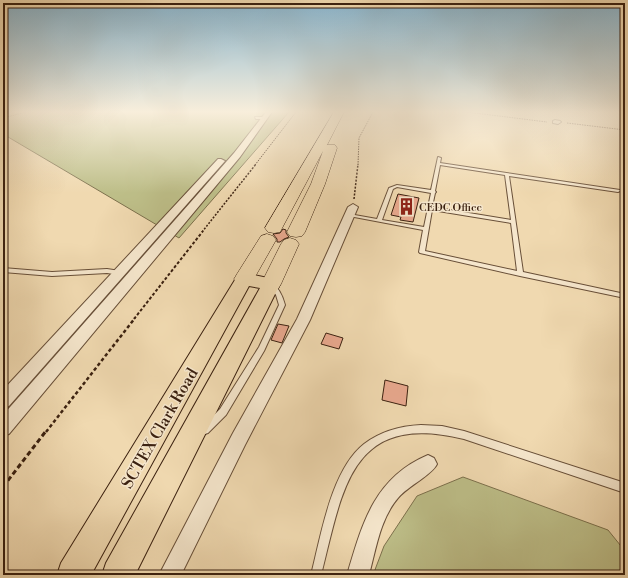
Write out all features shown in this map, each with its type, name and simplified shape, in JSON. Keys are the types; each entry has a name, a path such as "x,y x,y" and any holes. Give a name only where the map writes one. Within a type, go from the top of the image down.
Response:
{"highway":[{"path":"244,279 324,139"},
{"path":"271,284 318,184 336,139"}],"main road":[{"path":"118,575 271,284 244,279"},
{"name":"SCTEX Clark Road","path":"73,575 244,279"}],"street":[{"path":"3,401 241,139"},
{"path":"3,428 237,155 247,139"},
{"path":"170,575 239,439 303,320 351,211"},
{"path":"358,575 371,530 383,502 399,484 428,464"}],"lane":[{"path":"439,158 422,251 424,254 625,296"},
{"path":"438,164 618,190"},
{"path":"507,174 520,274"},
{"path":"378,221 391,188 397,186 434,192"},
{"path":"430,208 513,222"},
{"path":"351,211 378,221 426,229"},
{"path":"3,270 52,274 107,271 120,273"},
{"path":"316,575 339,489 345,474 363,451 375,441 389,434 422,429 455,433 625,488"}],"path":[{"path":"3,487 275,139"},
{"path":"351,211 358,176 359,139"}],"green space":[{"path":"11,139 265,139 179,238"},
{"path":"463,477 608,530 625,551 625,575 373,575 384,546 417,496"}],"building":[{"name":"CEDC Office","path":"398,194 419,198 413,222 400,220 401,217 391,215"},
{"path":"283,229 286,230 289,237 277,242 277,239 273,234 280,233"},
{"path":"278,324 289,326 282,343 271,340"},
{"path":"326,333 343,338 339,349 321,344"},
{"path":"385,380 408,386 406,406 382,400"}],"place":[{"name":"CEDC Office","path":"406,207"}]}
